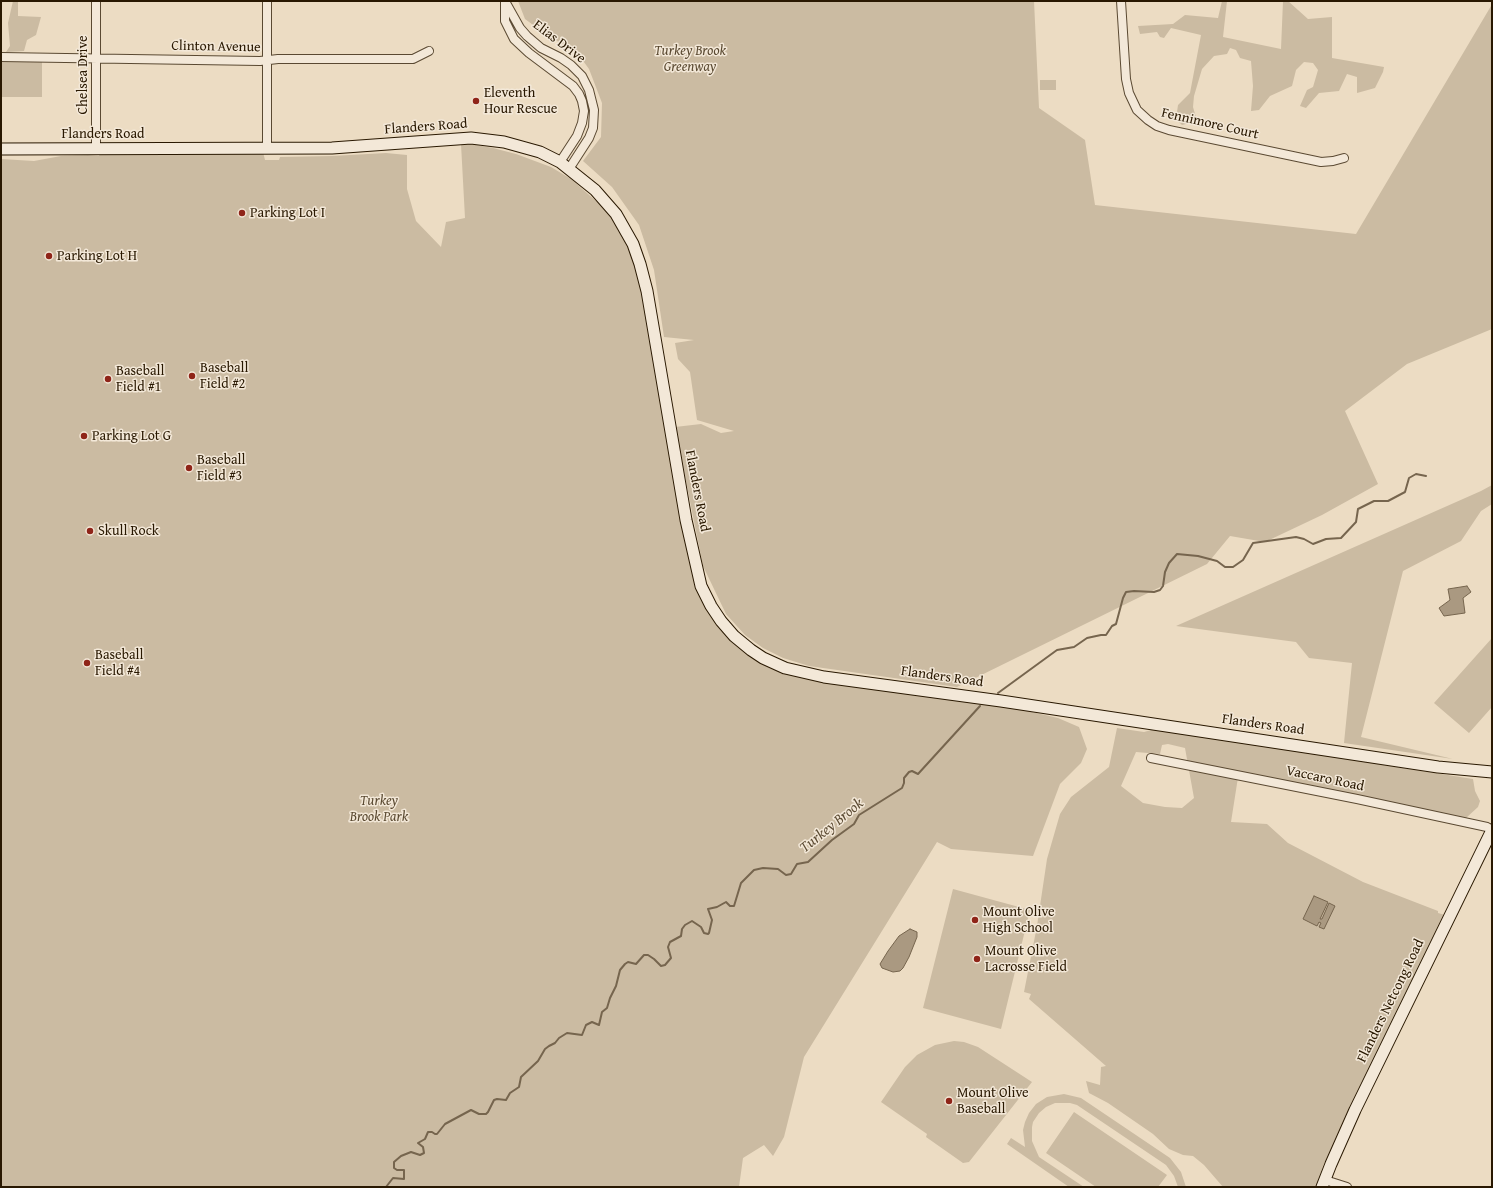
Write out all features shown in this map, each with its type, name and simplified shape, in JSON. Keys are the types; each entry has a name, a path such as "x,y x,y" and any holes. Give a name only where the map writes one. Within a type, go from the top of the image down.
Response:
{"main road":[{"name":"Flanders Road","path":"1,149 358,147 477,138 531,148 564,165 589,185 609,206 628,233 638,257 648,298 686,520 702,586 711,606 721,621 734,636 763,658 785,668 824,677 994,699 1438,767 1492,772"},
{"name":"Flanders Netcong Road","path":"1323,1184 1361,1098 1492,830"}],"street":[{"name":"Chelsea Drive","path":"96,1 96,149"},
{"path":"267,1 267,148"},
{"name":"Fennimore Court","path":"1121,1 1127,86 1137,110 1148,120 1157,126 1169,130 1321,162 1344,158"},
{"name":"Elias Drive","path":"505,2 505,21 514,40 573,86 580,96 584,111 582,123 564,165"},
{"name":"Elias Drive","path":"505,2 516,23 527,36 542,48 571,65 582,76 589,90 594,110 593,128 589,138 564,165"},
{"name":"Clinton Avenue","path":"1,57 267,60 413,59 429,51"},
{"name":"Vaccaro Road","path":"1151,758 1350,797 1487,827 1492,830"},
{"path":"1323,1184 1347,1187"}],"green space":[{"path":"13,1 18,1 18,16 41,17 36,35 27,40 24,51 6,52 10,46 8,23"},
{"name":"Turkey Brook Greenway","path":"518,1 1034,1 1039,108 1085,140 1095,205 1356,234 1491,6 1492,1 1492,329 1407,364 1345,411 1378,484 1322,515 1265,542 1230,536 1207,564 957,687 809,666 783,658 763,648 745,635 726,614 703,566 675,427 701,424 721,433 734,431 697,420 690,372 678,359 675,343 694,340 664,337 654,270 639,225 612,187 583,161 601,137 602,103 589,69 576,51 548,36 525,19"},
{"path":"1222,1 1227,1 1223,37 1281,49 1283,1 1288,1 1308,19 1332,17 1332,58 1384,67 1375,88 1357,93 1357,77 1347,74 1339,91 1319,93 1306,108 1300,106 1307,90 1313,87 1318,70 1313,63 1304,62 1296,70 1292,86 1270,96 1259,110 1251,111 1253,86 1251,61 1240,58 1236,50 1230,48 1227,54 1214,56 1202,69 1194,96 1193,107 1197,121 1182,125 1176,119 1178,105 1190,93 1201,35 1171,28 1164,38 1160,37 1157,32 1140,34 1138,26 1173,24 1185,15 1218,18"},
{"path":"1,60 42,60 42,97 1,97"},
{"path":"1040,80 1056,80 1056,90 1040,90"},
{"name":"Turkey Brook Park","path":"465,143 516,154 551,167 571,179 605,209 617,225 628,246 640,280 691,567 718,626 730,640 759,662 772,669 801,677 1019,709 1058,718 1079,727 1087,749 1081,763 1060,784 1033,856 951,849 937,842 804,1057 784,1137 773,1156 764,1145 743,1158 739,1187 1,1187 1,159 34,161 61,156 99,156 101,152 263,152 265,160 279,160 280,157 386,153 407,155 407,189 416,221 441,247 446,222 465,218 461,144"},
{"path":"1492,485 1492,504 1481,511 1461,541 1403,571 1361,737 1453,759 1344,743 1352,663 1309,658 1296,642 1176,626 1481,491"},
{"path":"1492,638 1492,707 1469,733 1434,703"},
{"path":"1117,728 1144,732 1155,729 1473,779 1475,791 1480,801 1478,807 1466,818 1397,806 1239,771 1231,822 1267,824 1288,843 1363,882 1445,915 1323,1166 1316,1187 1223,1187 1204,1165 1193,1156 1183,1155 1169,1149 1153,1134 1108,1103 1089,1093 1086,1081 1100,1085 1101,1067 1106,1066 1029,999 1031,994 1024,992 1037,926 1047,859 1060,814 1071,797 1109,767","holes":["1168,744 1185,748 1194,798 1182,808 1143,803 1121,786 1136,752 1160,754 1162,745"]},
{"name":"Mount Olive Lacrosse Field","path":"953,889 1030,910 1001,1029 923,1008"},
{"name":"Mount Olive Baseball","path":"954,1041 964,1042 978,1047 1032,1082 969,1162 963,1163 926,1137 927,1134 881,1102 905,1067 917,1055 935,1045"},
{"path":"1064,1094 1081,1098 1170,1158 1181,1172 1186,1187 1178,1187 1174,1176 1166,1165 1077,1105 1070,1103 1055,1103 1046,1107 1039,1113 1033,1122 1032,1141 1039,1157 1084,1187 1069,1187 1007,1144 1011,1138 1025,1147 1023,1130 1029,1113 1036,1104 1047,1097"},
{"path":"1074,1112 1167,1175 1158,1187 1096,1187 1046,1153"}],"shaded area":[{"path":"1467,586 1471,592 1463,598 1465,613 1444,616 1439,608 1450,600 1448,589"},
{"path":"1314,896 1328,902 1320,919 1322,919 1329,903 1335,906 1324,929 1319,927 1321,923 1319,922 1317,926 1303,919"},
{"path":"910,929 917,932 917,937 903,968 900,971 893,972 882,968 880,964 888,951 899,936"}],"waterway":[{"name":"Turkey Brook","path":"998,693 1057,650 1074,647 1087,638 1106,635 1112,626 1116,624 1126,592 1154,592 1160,590 1163,586 1165,572 1169,563 1177,554 1198,556 1217,561 1225,567 1233,567 1243,560 1253,543 1296,537 1313,544 1326,539 1341,538 1356,522 1358,509 1374,501 1388,501 1405,492 1409,478 1416,474 1426,476"},
{"name":"Turkey Brook","path":"386,1187 393,1178 404,1179 404,1170 397,1170 394,1168 394,1162 401,1156 411,1152 420,1155 424,1153 423,1147 418,1143 425,1139 428,1132 437,1134 445,1124 471,1110 479,1114 486,1114 494,1100 506,1100 510,1093 519,1087 521,1077 538,1061 545,1049 567,1033 582,1035 586,1025 592,1022 599,1025 602,1012 607,1008 616,986 620,970 625,964 628,962 636,964 644,955 648,955 661,966 665,965 671,958 668,947 670,942 681,936 682,929 685,925 692,921 701,927 704,933 708,934 712,920 708,909 717,907 726,902 730,906 734,906 741,883 754,870 763,868 778,869 786,875 791,874 797,864 808,862 832,840 854,824 859,815 902,788 904,778 909,772 912,771 918,774 980,706"}],"place":[{"name":"Eleventh Hour Rescue","path":"476,101"},
{"name":"Parking Lot I","path":"242,213"},
{"name":"Parking Lot H","path":"49,256"},
{"name":"Baseball Field #2","path":"192,376"},
{"name":"Baseball Field #1","path":"108,379"},
{"name":"Parking Lot G","path":"84,436"},
{"name":"Baseball Field #3","path":"189,468"},
{"name":"Skull Rock","path":"90,531"},
{"name":"Baseball Field #4","path":"87,663"},
{"name":"Mount Olive High School","path":"975,920"},
{"name":"Mount Olive Lacrosse Field","path":"977,959"},
{"name":"Mount Olive Baseball","path":"949,1101"}]}
